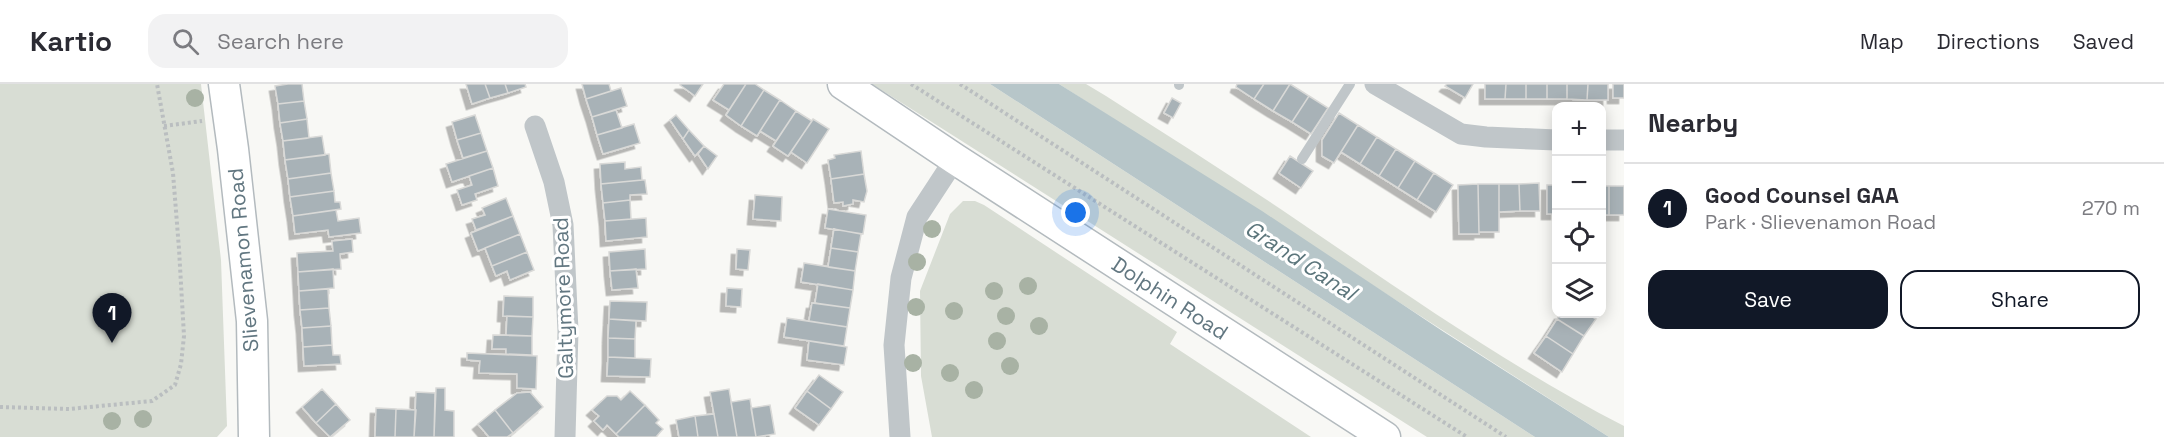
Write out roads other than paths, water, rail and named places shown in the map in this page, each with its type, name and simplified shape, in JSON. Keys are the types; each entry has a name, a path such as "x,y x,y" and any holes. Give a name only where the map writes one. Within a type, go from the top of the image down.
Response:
{"main road":[{"name":"Slievenamon Road","path":"224,84 252,321 254,437"},
{"name":"Dolphin Road","path":"843,84 1385,437"}],"street":[{"path":"1375,84 1461,134 1552,140"},
{"name":"Galtymore Road","path":"535,126 554,182 563,225 568,331 565,437"},
{"path":"1606,140 1624,140"},
{"path":"900,437 894,345 901,278 917,217 955,159"}],"lane":[{"path":"1302,159 1350,84"}],"water":[{"name":"Grand Canal","path":"990,84 1059,84 1262,211 1444,332 1609,437 1535,437"}],"place":[{"name":"Good Counsel GAA","path":"112,343"}]}
